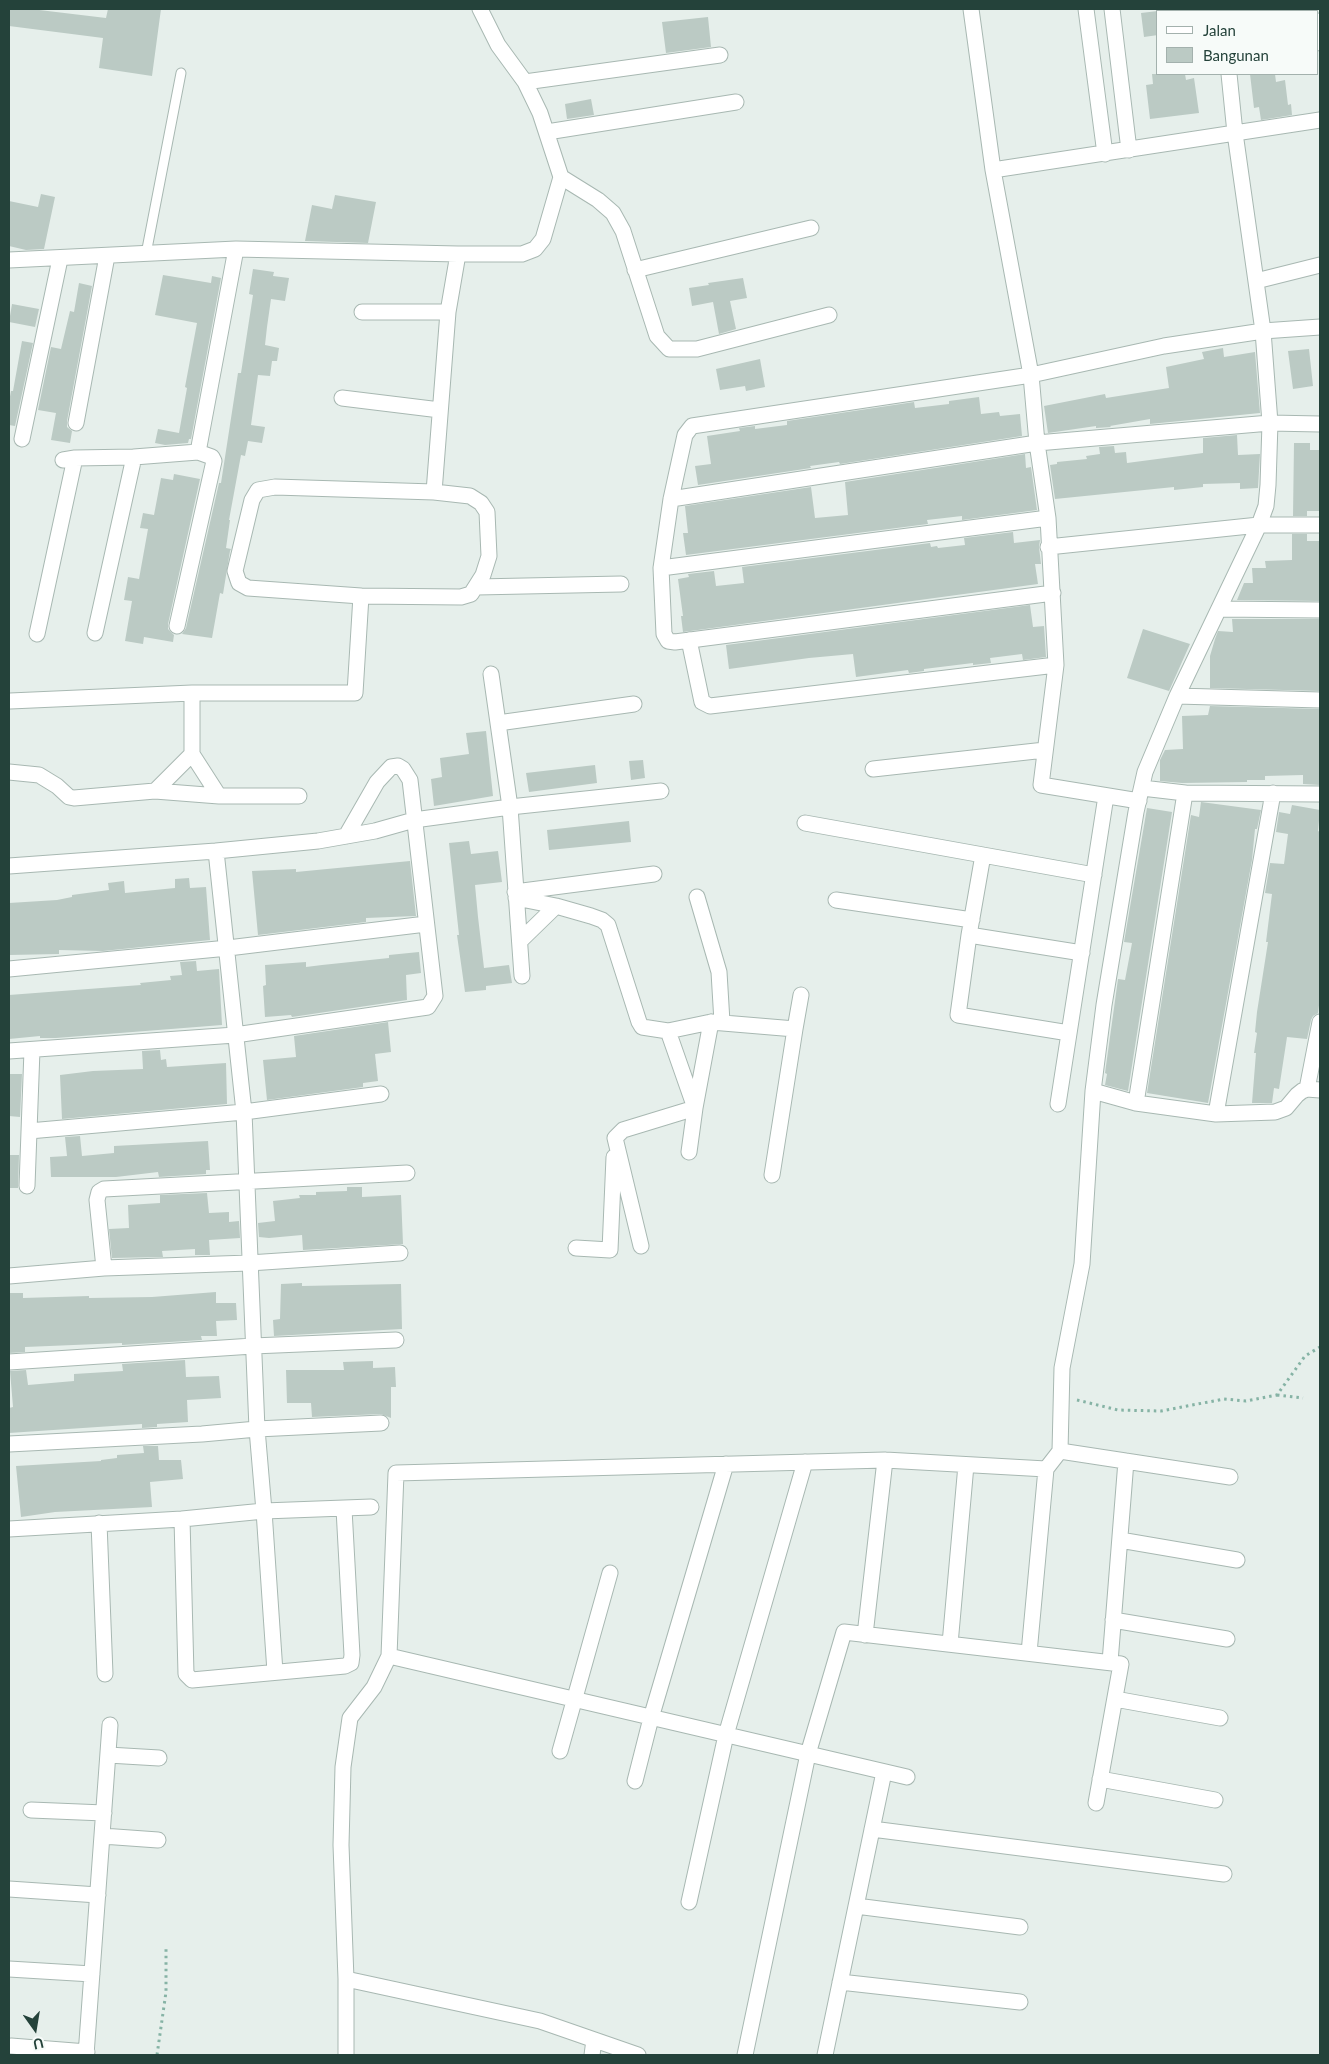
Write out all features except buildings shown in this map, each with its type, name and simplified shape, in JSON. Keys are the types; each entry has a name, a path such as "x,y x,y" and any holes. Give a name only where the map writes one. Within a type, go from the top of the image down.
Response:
{"street":[{"path":"9,260 236,249 522,254 535,249 543,239 561,177 548,132 525,82 498,44 480,9"},
{"path":"971,9 993,170 1031,375 1037,443 1048,518 1048,547 1053,593 1056,665 1041,784 1106,796 1140,794 1320,794"},
{"path":"1086,9 1105,154"},
{"path":"1112,9 1129,150"},
{"path":"525,82 720,55"},
{"path":"1029,1653 1046,1469 1060,1451 1062,1368 1082,1264 1093,1091 1106,996 1140,794 1145,772 1176,696 1259,526 1266,506 1270,422 1263,331 1235,133 1229,75"},
{"path":"548,132 736,102"},
{"path":"993,170 1320,120"},
{"path":"561,177 598,200 613,213 623,231 657,336 669,349 697,349 829,315"},
{"path":"635,270 811,228"},
{"path":"198,452 236,249"},
{"path":"434,492 448,312 458,254"},
{"path":"76,423 108,256"},
{"path":"22,440 60,259"},
{"path":"1256,281 1320,265"},
{"path":"362,312 448,312"},
{"path":"1053,593 689,640 668,641 664,634 661,568 671,500 685,435 692,426 1031,375 1164,346 1263,331 1320,327"},
{"path":"342,398 440,410"},
{"path":"671,500 1037,443 1270,422 1320,424"},
{"path":"37,634 69,459 134,457 198,452 212,457 214,461 177,626"},
{"path":"94,632 134,457"},
{"path":"275,486 434,492 470,496 481,502 487,512 489,556 477,587 471,594 461,597 361,596 248,588 239,583 235,571 252,500 258,490 275,486"},
{"path":"661,568 1048,518"},
{"path":"1048,547 1259,526 1320,525"},
{"path":"477,587 620,584"},
{"path":"10,701 192,693 355,693 361,596"},
{"path":"1218,609 1320,610"},
{"path":"689,640 702,702 710,706 1056,665"},
{"path":"491,674 510,807 521,940 522,976"},
{"path":"192,693 192,754 219,796"},
{"path":"1176,696 1320,700"},
{"path":"498,723 634,704"},
{"path":"873,770 1045,750"},
{"path":"154,791 192,754"},
{"path":"9,1051 235,1035 428,1007 435,996 410,780 407,773 398,766 391,767 377,782 346,836"},
{"path":"9,772 39,776 57,786 69,797 74,798 154,791 219,796 300,796"},
{"path":"9,866 216,851 346,836 375,831 414,820 510,807 661,791"},
{"path":"1136,1104 1186,794"},
{"path":"1216,1114 1274,794"},
{"path":"1058,1104 1106,796"},
{"path":"805,823 1094,874"},
{"path":"216,851 228,948 244,1112 257,1429 275,1672"},
{"path":"983,855 958,1014 1069,1033"},
{"path":"516,895 654,874"},
{"path":"516,895 592,916 608,925 642,1027 668,1031 717,1022 795,1029"},
{"path":"689,1152 695,1108 717,1022 719,972 697,897"},
{"path":"836,900 972,920"},
{"path":"521,940 556,906"},
{"path":"9,969 228,948 426,924"},
{"path":"969,935 1082,953"},
{"path":"772,1175 801,995"},
{"path":"1093,1091 1136,1104 1216,1114 1275,1112 1286,1108 1297,1094 1314,1089 1320,1022"},
{"path":"668,1031 695,1108"},
{"path":"27,1186 32,1050"},
{"path":"29,1131 244,1112 381,1094"},
{"path":"576,1248 610,1250 615,1138 623,1130 695,1108"},
{"path":"615,1138 641,1246"},
{"path":"104,1268 97,1200 99,1192 104,1189 246,1173 407,1173"},
{"path":"9,1276 104,1268 249,1263 400,1253"},
{"path":"9,1362 253,1346 396,1340"},
{"path":"9,1444 381,1423"},
{"path":"1060,1451 1230,1477"},
{"path":"346,2055 346,1979 341,1845 343,1767 350,1718 374,1687 389,1656 396,1473 885,1460 1046,1469"},
{"path":"866,1634 885,1460"},
{"path":"1110,1662 1126,1461"},
{"path":"689,1902 726,1735 805,1462"},
{"path":"635,1781 651,1718 726,1464"},
{"path":"950,1644 966,1465"},
{"path":"9,1528 182,1519 264,1511 370,1508"},
{"path":"182,1519 186,1674 192,1680 345,1666 351,1663 344,1509"},
{"path":"98,1523 105,1674"},
{"path":"1120,1540 1237,1560"},
{"path":"560,1751 610,1573"},
{"path":"1113,1620 1227,1639"},
{"path":"745,2055 808,1754 844,1632 1121,1664 1096,1803"},
{"path":"389,1656 907,1777"},
{"path":"1115,1699 1220,1718"},
{"path":"11,2046 86,2054 110,1725"},
{"path":"108,1755 159,1758"},
{"path":"825,2055 884,1772"},
{"path":"1100,1778 1215,1800"},
{"path":"31,1810 104,1813"},
{"path":"872,1829 1224,1874"},
{"path":"102,1836 158,1840"},
{"path":"9,1889 98,1895"},
{"path":"856,1906 1020,1927"},
{"path":"9,1969 92,1974"},
{"path":"346,1979 540,2021 638,2055"},
{"path":"840,1982 1020,2002"},
{"path":"592,2055 594,2040"}],"lane":[{"path":"146,254 181,73"}],"path":[{"path":"1277,1395 1305,1356 1320,1347"},
{"path":"1062,1396 1118,1410 1134,1411 1161,1411 1224,1399 1246,1401 1277,1395 1303,1398"},
{"path":"157,2055 166,1992 166,1946"}]}
